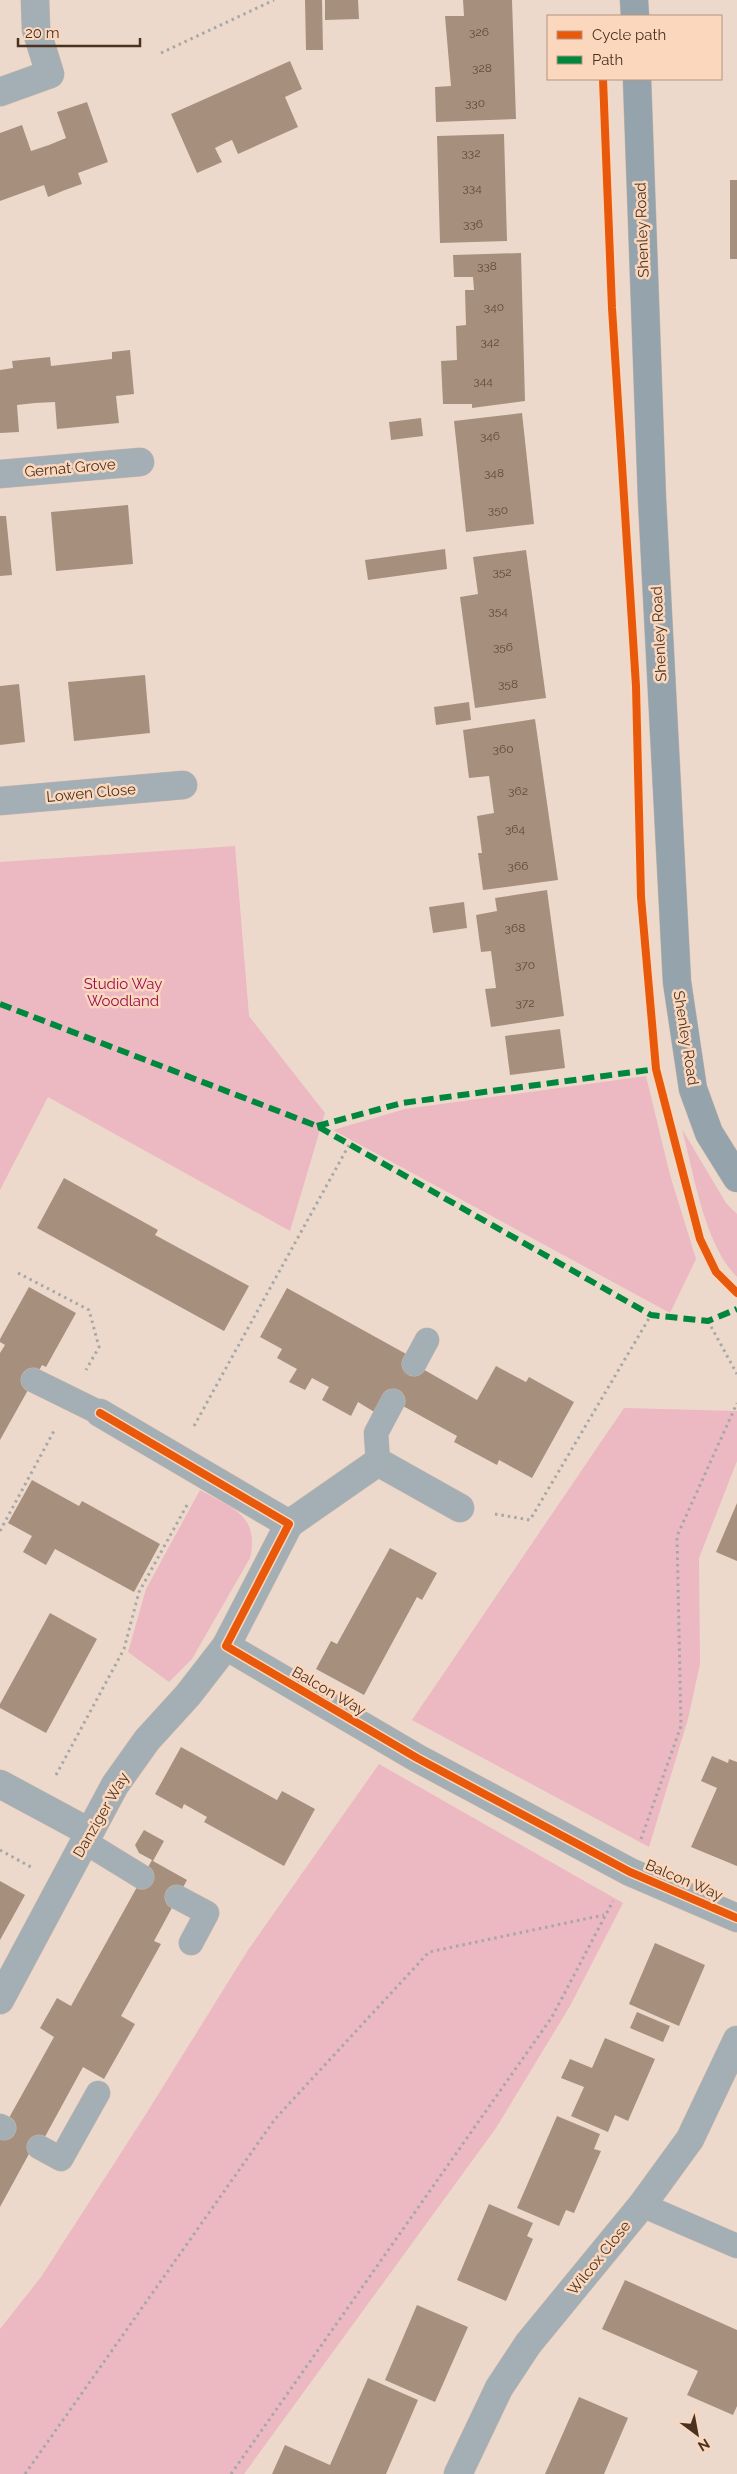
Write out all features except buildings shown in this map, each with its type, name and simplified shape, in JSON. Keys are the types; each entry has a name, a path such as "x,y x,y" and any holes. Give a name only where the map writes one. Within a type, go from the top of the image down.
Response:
{"main road":[{"path":"634,0 635,15"},
{"name":"Shenley Road","path":"637,80 652,499 677,982 693,1089 709,1133 737,1178"}],"street":[{"path":"0,92 50,74 36,29 35,0"},
{"name":"Gernat Grove","path":"0,474 140,462"},
{"name":"Lowen Close","path":"0,801 183,785"},
{"path":"100,1413 289,1524"},
{"path":"226,1646 289,1524 378,1462 460,1508"},
{"name":"Balcon Way","path":"226,1646 417,1758 630,1872 737,1918"},
{"name":"Danziger Way","path":"0,2000 115,1785 147,1740 188,1695 226,1646"},
{"path":"0,1784 40,1806 87,1837"},
{"name":"Wilcox Close","path":"458,2474 499,2388 528,2344 642,2205 690,2139 737,2040"}],"lane":[{"path":"414,1364 427,1340"},
{"path":"33,1380 100,1413"},
{"path":"378,1462 376,1433 394,1401"},
{"path":"87,1837 142,1877"},
{"path":"177,1897 207,1913 191,1943"},
{"path":"39,2147 61,2159 98,2093"},
{"path":"642,2205 737,2246"}],"path":[{"path":"161,53 274,0"},
{"path":"176,1458 349,1145"},
{"path":"460,1508 530,1520 650,1315"},
{"path":"708,1321 737,1374"},
{"path":"231,2474 552,2017 605,1915 630,1872 681,1726 677,1536 737,1403"},
{"path":"40,1806 124,1649 139,1592 204,1474"},
{"path":"25,2474 275,2118 429,1952 605,1915"}],"green space":[{"name":"Studio Way Woodland","path":"235,846 249,1016 325,1113 290,1231 48,1097 0,1190 0,862"},
{"path":"646,1076 670,1175 696,1259 670,1313 333,1130 405,1109"},
{"path":"682,1129 726,1203 737,1214 737,1277 726,1263 708,1228"},
{"path":"624,1408 737,1411 737,1461 699,1558 700,1664 688,1719 649,1847 412,1720"},
{"path":"200,1490 233,1508 247,1522 251,1532 252,1543 250,1558 192,1659 169,1682 128,1652 146,1589"},
{"path":"379,1764 623,1903 570,2006 496,2128 244,2474 0,2474 0,2329 41,2277 146,2114 248,1950"}],"marked path":[{"path":"0,1004 317,1126 651,1315 708,1321 737,1309"},
{"path":"317,1126 402,1103 656,1069"}],"cycle path":[{"path":"603,80 612,308 636,686 641,897 656,1069 700,1239 716,1272 737,1293"},
{"path":"100,1413 289,1524 226,1646 417,1758 630,1872 737,1918"}]}
